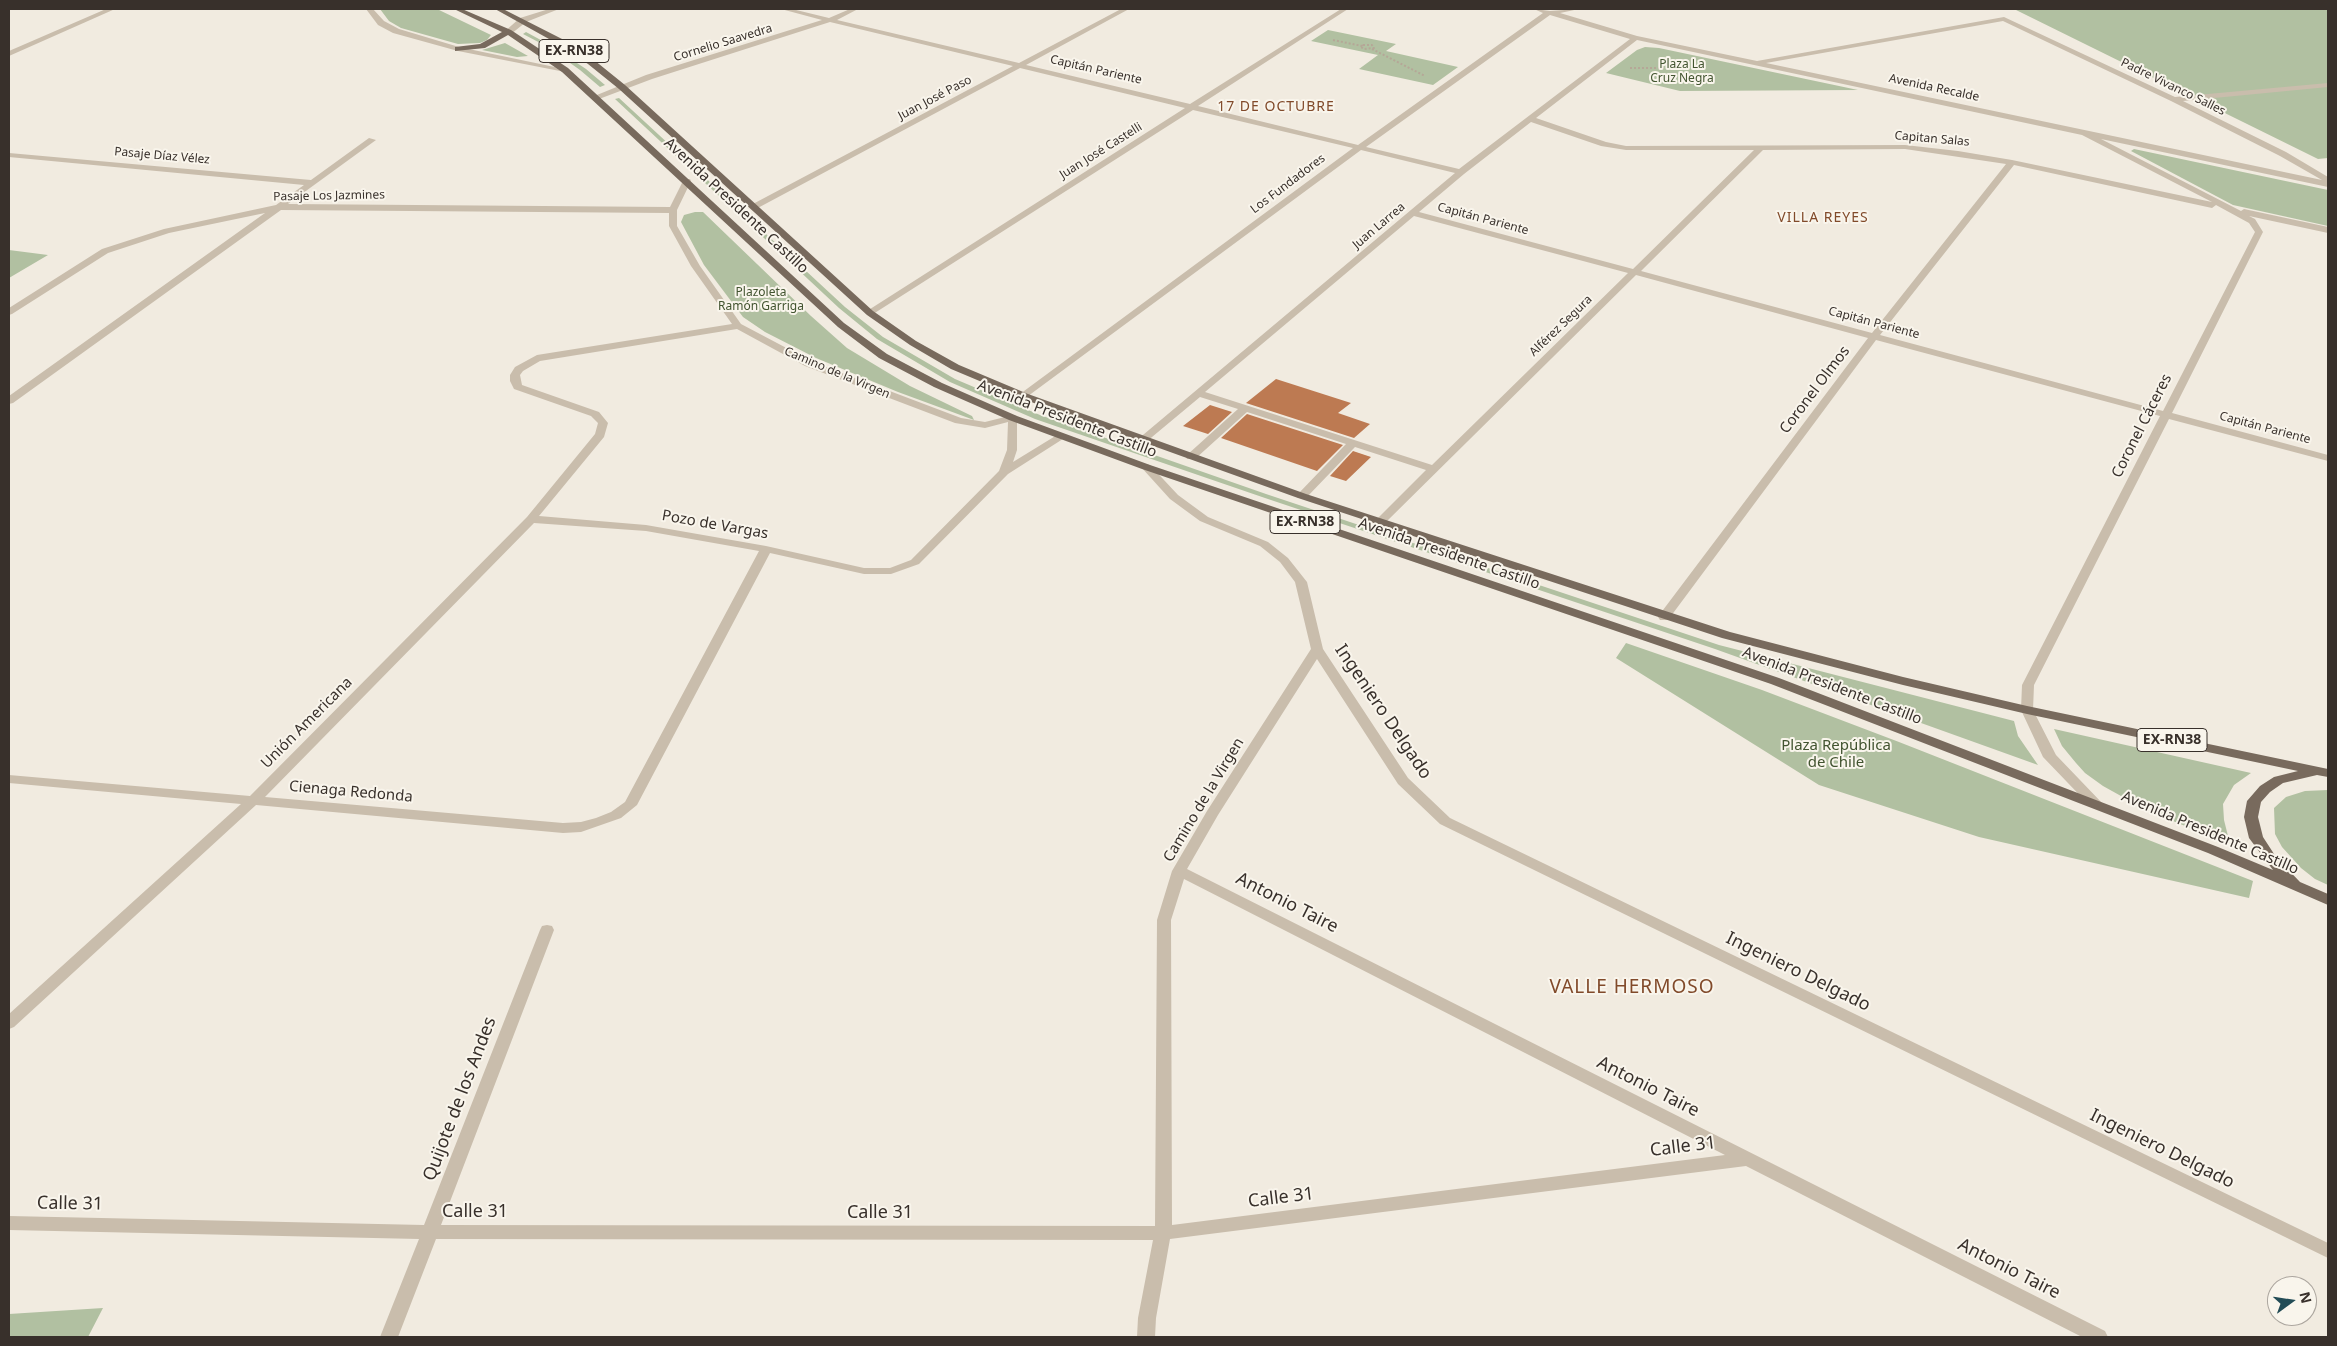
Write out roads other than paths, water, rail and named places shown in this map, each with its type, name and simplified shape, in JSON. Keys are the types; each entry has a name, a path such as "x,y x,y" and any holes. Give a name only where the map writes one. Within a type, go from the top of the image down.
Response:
{"main road":[{"name":"Avenida Presidente Castillo","path":"457,9 508,32 565,70 687,181 803,291 848,330 883,356 938,385 1061,437 1775,681 2214,850 2299,888"},
{"name":"Avenida Presidente Castillo","path":"498,9 523,20 583,57 622,87 870,313 913,343 955,367 1024,396 1302,496 1664,617 1726,635 1894,679 2027,710 2322,772"},
{"path":"458,48 482,46 508,32"},
{"name":"EX-RN38","path":"2322,772 2279,780 2265,789 2254,801 2251,817 2256,838 2271,860 2299,888 2328,900"}],"street":[{"path":"9,54 111,9"},
{"path":"370,9 381,23 396,31 458,48 565,70"},
{"path":"508,32 523,20 555,9"},
{"name":"Capitán Pariente","path":"784,9 1461,172"},
{"name":"Cornelio Saavedra","path":"596,97 830,20 855,9"},
{"name":"Juan José Paso","path":"754,207 1126,9"},
{"name":"Juan José Castelli","path":"870,313 1345,9"},
{"name":"Avenida Recalde","path":"1537,9 1636,38 2086,134 2328,182"},
{"name":"Los Fundadores","path":"1024,396 1360,147 1549,13 1576,9"},
{"name":"Padre Vivanco Salles","path":"1753,63 2004,19 2174,99 2312,170 2328,182"},
{"name":"Juan Larrea","path":"1142,440 1414,214 1461,172 1636,38"},
{"path":"2174,99 2328,85"},
{"name":"Capitan Salas","path":"1530,119 1604,144 1626,148 1905,148 1958,153 2012,162 2328,230"},
{"name":"Coronel Cáceres","path":"2086,134 2233,210 2252,221 2259,232 2028,685 2027,710 2050,757 2096,804"},
{"path":"9,401 372,140"},
{"name":"Alférez Segura","path":"1380,522 1760,149"},
{"name":"Pasaje Díaz Vélez","path":"9,155 313,183"},
{"name":"Coronel Olmos","path":"1664,617 1874,336 2012,162"},
{"path":"2312,170 2328,168"},
{"path":"673,210 687,181"},
{"name":"Pasaje Los Jazmines","path":"9,312 105,251 167,232 279,207 673,210"},
{"name":"Camino de la Virgen","path":"673,210 673,226 692,258 738,326 809,364 959,421 985,425 1013,418"},
{"name":"Capitán Pariente","path":"1414,214 2328,458"},
{"name":"Unión Americana","path":"9,1023 255,800 531,519 600,435 603,423 595,414 518,387 514,381 519,369 537,358 738,326"},
{"path":"1198,393 1433,469"},
{"path":"1191,457 1246,408"},
{"path":"1004,472 1012,450 1013,418"},
{"path":"1004,472 1061,437"},
{"path":"1302,496 1353,443"},
{"path":"1146,467 1174,497 1204,519 1264,544 1284,560 1300,582 1317,649"},
{"name":"Pozo de Vargas","path":"531,519 646,528 766,549 864,571 891,571 915,562 1004,472"},
{"name":"Cienaga Redonda","path":"9,779 563,828 581,827 600,822 616,815 630,805 766,549"},
{"name":"Camino de la Virgen","path":"1146,1337 1147,1318 1163,1233 1164,920 1179,871 1212,814 1317,649"},
{"name":"Ingeniero Delgado","path":"1317,649 1403,781 1445,821 2328,1251"},
{"name":"Antonio Taire","path":"1179,871 2099,1337"},
{"name":"Quijote de los Andes","path":"389,1337 546,930"},
{"name":"Calle 31","path":"9,1223 431,1232 1163,1233 1746,1159"}],"district":[{"name":"17 DE OCTUBRE","path":"1276,107"},
{"name":"VILLA REYES","path":"1823,218"},
{"name":"VALLE HERMOSO","path":"1632,988"}],"park label":[{"name":"Plaza La Cruz Negra","path":"1682,72"},
{"name":"Plazoleta Ramón Garriga","path":"761,300"},
{"name":"Plaza República de Chile","path":"1836,754"}]}
